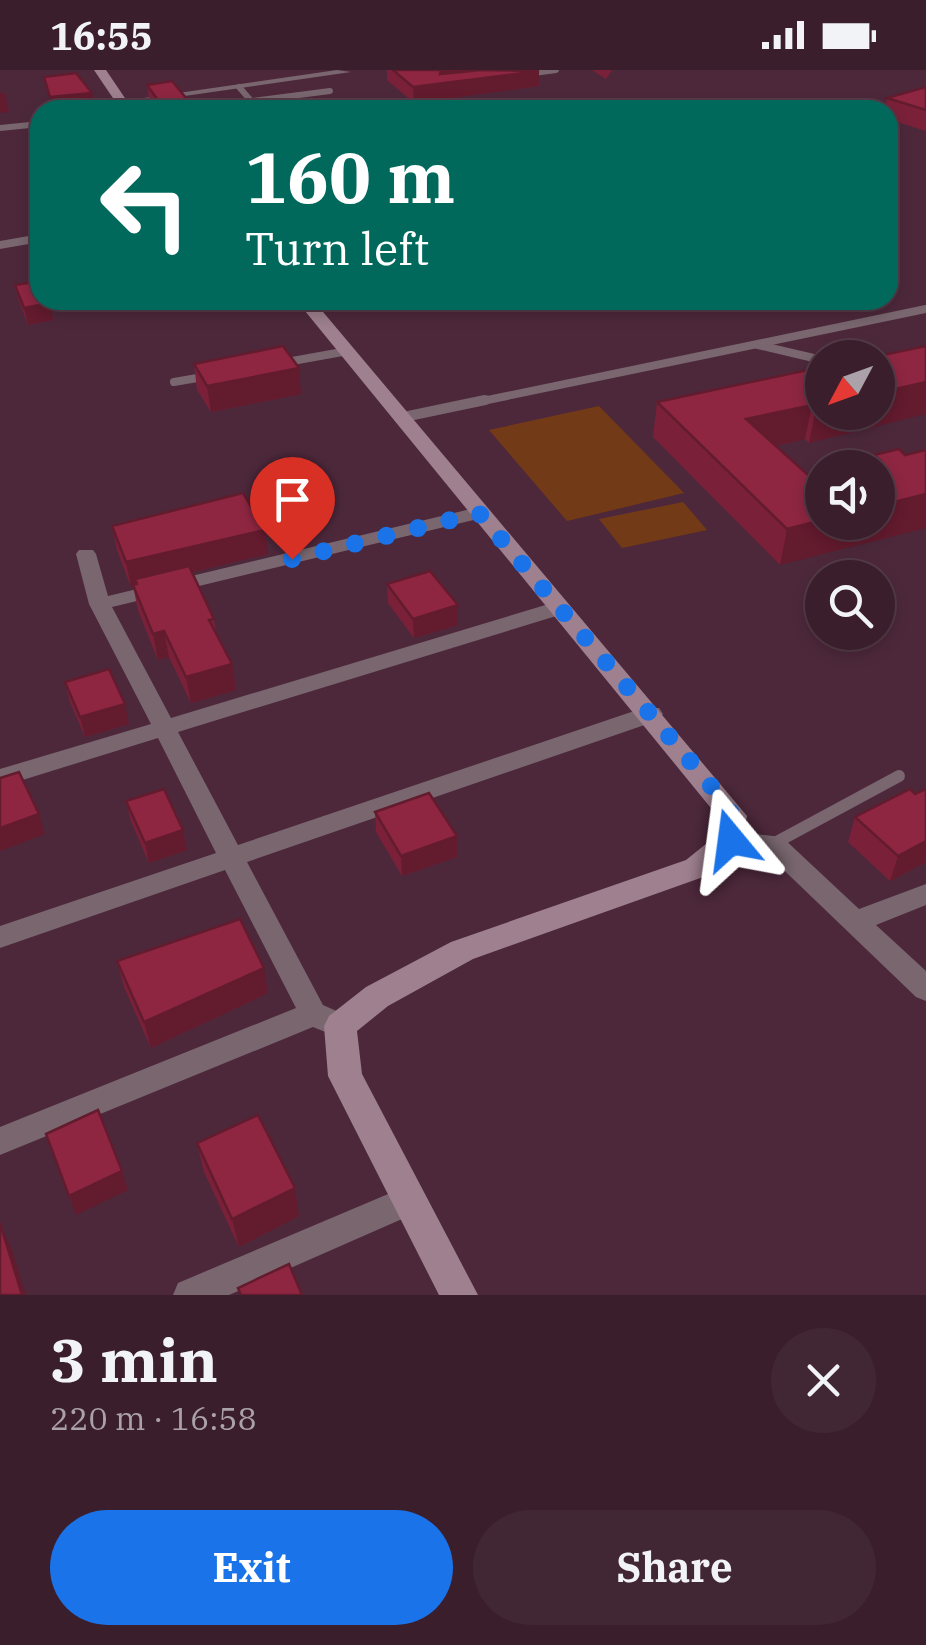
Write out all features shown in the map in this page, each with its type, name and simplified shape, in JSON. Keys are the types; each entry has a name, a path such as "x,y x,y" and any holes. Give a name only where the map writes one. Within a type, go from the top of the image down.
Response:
{"street":[{"path":"100,70 120,100"},
{"path":"160,100 346,72"},
{"path":"0,245 30,240"},
{"path":"312,310 733,816 731,840"},
{"path":"100,604 479,513"},
{"path":"86,554 100,604 235,859 327,1020 345,1076 459,1295"},
{"path":"0,778 558,608"},
{"path":"0,938 651,714"},
{"path":"0,1141 327,1020 442,960 696,868 731,840 773,844 926,989"},
{"path":"858,921 926,894"},
{"path":"190,1295 408,1201"}],"lane":[{"path":"519,75 556,70"},
{"path":"239,87 251,100"},
{"path":"260,100 330,91"},
{"path":"0,128 30,125"},
{"path":"400,418 926,310"},
{"path":"756,344 805,356"},
{"path":"270,365 348,352"},
{"path":"174,382 212,375"},
{"path":"773,844 899,776"}],"shaded area":[{"path":"599,406 684,493 567,521 489,430"},
{"path":"683,502 707,530 622,548 599,519"}],"building":[{"path":"393,70 441,70 440,74 539,71 413,87"},
{"path":"76,73 92,93 50,97 44,77"},
{"path":"172,81 188,100 158,100 147,85"},
{"path":"926,87 926,110 898,100 887,98"},
{"path":"30,283 30,307 24,308 15,285"},
{"path":"283,346 299,368 207,386 194,364"},
{"path":"926,346 926,382 895,389 895,353"},
{"path":"805,371 805,406 746,419 805,472 805,524 787,529 657,402"},
{"path":"895,450 905,455 926,450 926,494 895,502"},
{"path":"243,493 265,530 126,562 112,526"},
{"path":"189,566 214,619 209,620 232,664 186,677 164,631 153,634 133,585 137,584 135,579"},
{"path":"430,571 458,605 413,619 387,584"},
{"path":"109,669 125,704 80,717 65,682"},
{"path":"19,772 39,814 0,828 0,778"},
{"path":"164,789 183,830 145,843 126,801"},
{"path":"910,789 915,794 926,789 926,841 898,856 855,817"},
{"path":"429,793 457,836 401,856 375,812"},
{"path":"240,919 264,968 144,1022 117,961"},
{"path":"98,1110 122,1171 69,1196 46,1134"},
{"path":"258,1115 295,1188 232,1219 197,1143"},
{"path":"0,1223 22,1295 0,1295"},
{"path":"289,1264 302,1295 241,1295 238,1288"}],"route":[{"path":"292,559 479,513 708,782 733,816 731,840"}]}
